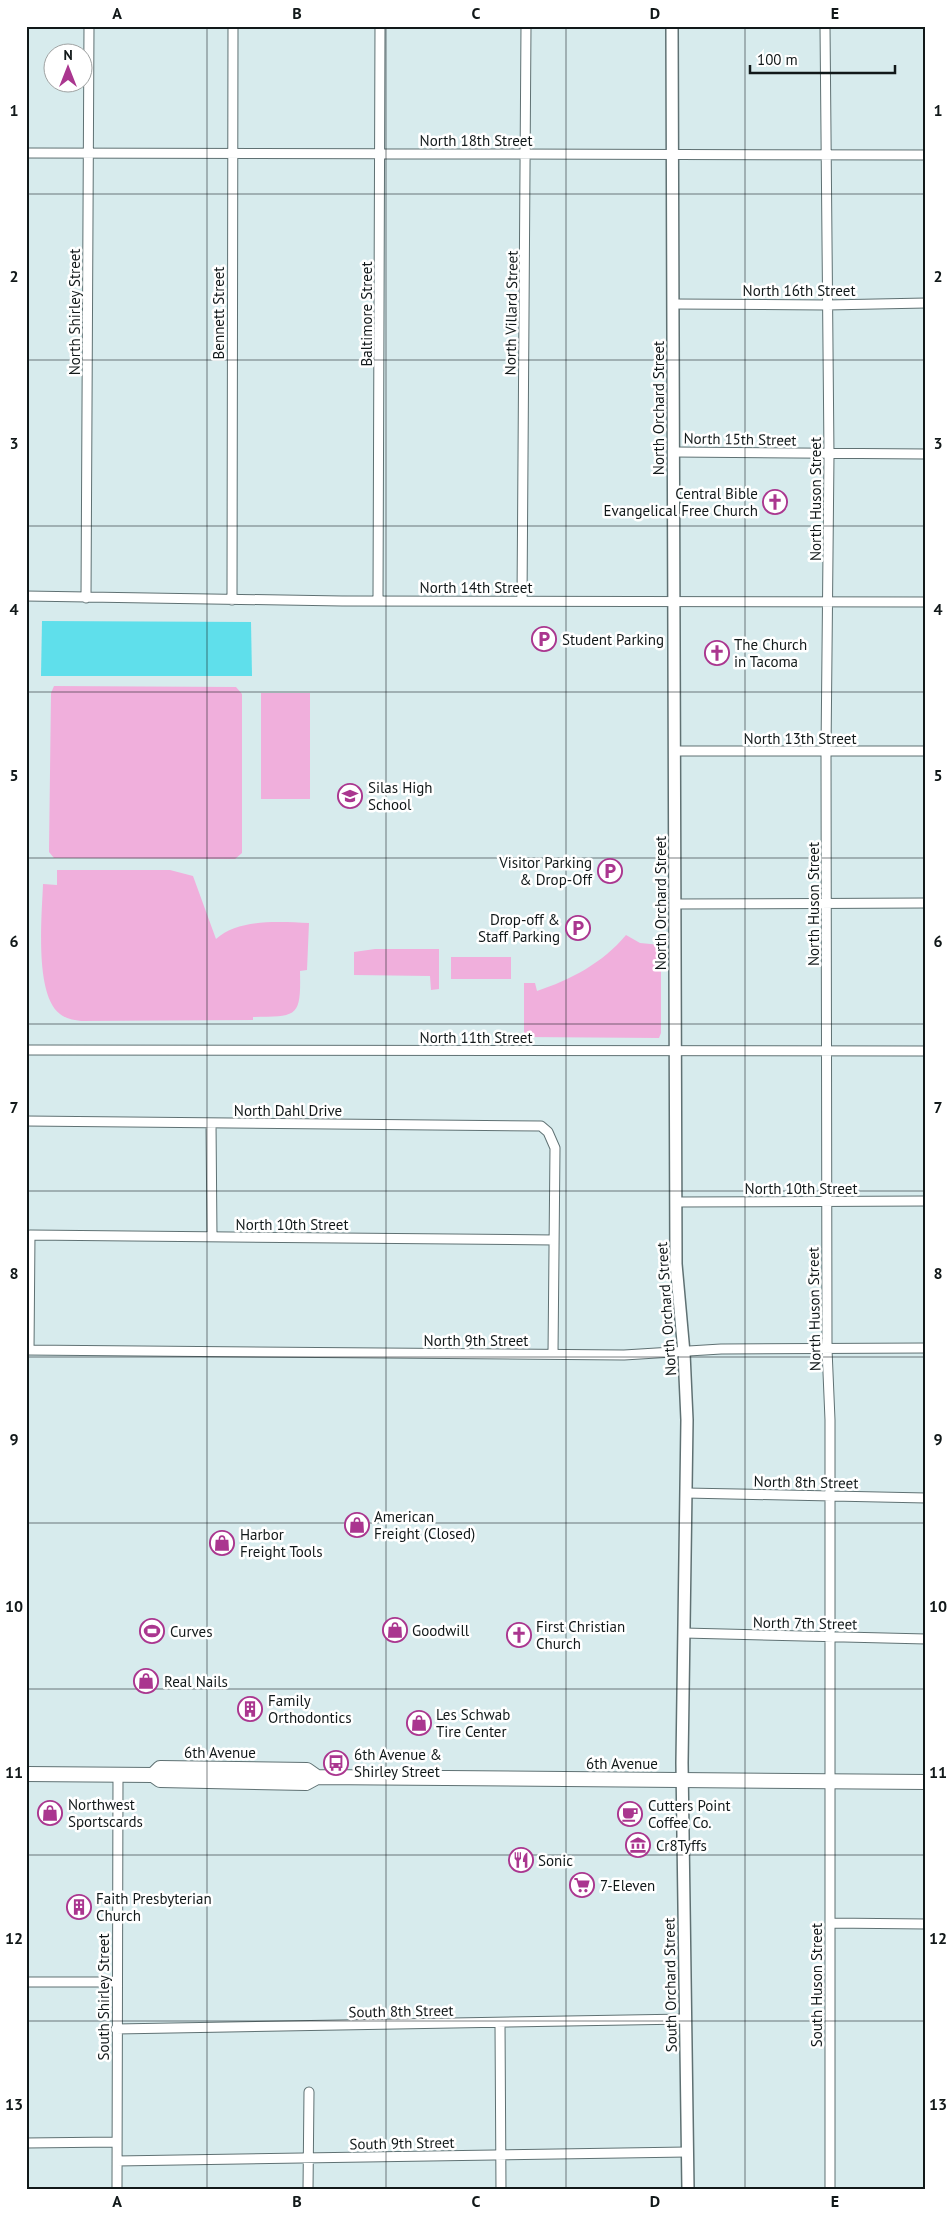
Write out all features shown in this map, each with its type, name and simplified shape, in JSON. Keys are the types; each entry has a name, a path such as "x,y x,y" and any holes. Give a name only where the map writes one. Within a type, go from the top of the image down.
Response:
{"main road":[{"name":"6th Avenue","path":"26,1774 153,1775 160,1768 307,1770 317,1777 926,1782"}],"street":[{"name":"North Shirley Street","path":"86,598 89,26"},
{"name":"Bennett Street","path":"232,600 232,153 234,26"},
{"name":"Baltimore Street","path":"378,601 380,26"},
{"name":"North Villard Street","path":"522,601 526,26"},
{"name":"North Orchard Street","path":"672,26 676,1202 677,1283 684,1353 687,1420 682,1780"},
{"name":"North Huson Street","path":"825,26 829,454 826,751 830,1781"},
{"name":"North 18th Street","path":"26,153 926,155"},
{"name":"North 16th Street","path":"673,304 827,305 926,303"},
{"name":"North 15th Street","path":"674,452 926,454"},
{"name":"North 14th Street","path":"26,596 378,601 926,602"},
{"name":"North 13th Street","path":"675,751 926,751"},
{"path":"675,904 926,903"},
{"name":"North 11th Street","path":"26,1050 926,1051"},
{"name":"North Dahl Drive","path":"26,1121 541,1126 548,1132 555,1148 554,1240"},
{"path":"211,1123 212,1237"},
{"name":"North 10th Street","path":"676,1202 926,1201"},
{"name":"North 10th Street","path":"28,1350 30,1235 554,1240"},
{"path":"553,1354 554,1240"},
{"name":"North 9th Street","path":"28,1350 624,1355 684,1353 721,1349 926,1348"},
{"name":"North 8th Street","path":"686,1493 926,1498"},
{"name":"North 7th Street","path":"684,1633 926,1639"},
{"name":"South Shirley Street","path":"116,2189 118,1775"},
{"name":"South Orchard Street","path":"682,1780 688,2189"},
{"name":"South Huson Street","path":"830,1781 830,2189"},
{"path":"830,1923 926,1924"},
{"path":"26,1982 116,1982"},
{"name":"South 8th Street","path":"116,2029 686,2019"},
{"path":"500,2023 501,2189"},
{"path":"308,2189 309,2092"},
{"path":"26,2143 117,2142"},
{"name":"South 9th Street","path":"117,2162 688,2152"}],"shaded area":[{"path":"54,686 236,687 242,694 242,853 235,859 54,858 49,852 51,693"},
{"path":"261,693 310,693 310,799 261,799"},
{"path":"57,870 170,870 193,876 216,939 225,932 248,924 273,922 309,923 307,970 300,971 297,1006 288,1015 253,1017 253,1020 81,1021 62,1016 52,1004 46,990 41,953 43,884 57,885"},
{"path":"626,935 640,943 661,945 661,1033 659,1038 524,1037 524,983 535,983 537,991 562,982 607,954"},
{"path":"375,949 439,949 439,989 431,990 430,976 354,975 354,952"},
{"path":"451,957 511,957 511,979 451,979"}],"water":[{"path":"42,621 251,622 252,676 41,676"}],"place":[{"name":"Central Bible Evangelical Free Church","path":"775,502"},
{"name":"Student Parking","path":"544,639"},
{"name":"The Church in Tacoma","path":"717,653"},
{"name":"Silas High School","path":"350,796"},
{"name":"Visitor Parking & Drop-Off","path":"610,871"},
{"name":"Drop-off & Staff Parking","path":"578,928"},
{"name":"American Freight (Closed)","path":"357,1525"},
{"name":"Harbor Freight Tools","path":"222,1543"},
{"name":"Goodwill","path":"395,1630"},
{"name":"Curves","path":"152,1631"},
{"name":"First Christian Church","path":"519,1635"},
{"name":"Real Nails","path":"146,1681"},
{"name":"Family Orthodontics","path":"250,1709"},
{"name":"Les Schwab Tire Center","path":"419,1723"},
{"name":"6th Avenue & Shirley Street","path":"336,1763"},
{"name":"Northwest Sportscards","path":"50,1813"},
{"name":"Cutters Point Coffee Co.","path":"630,1814"},
{"name":"Cr8Tyffs","path":"638,1845"},
{"name":"Sonic","path":"521,1860"},
{"name":"7-Eleven","path":"582,1885"},
{"name":"Faith Presbyterian Church","path":"79,1907"}]}
